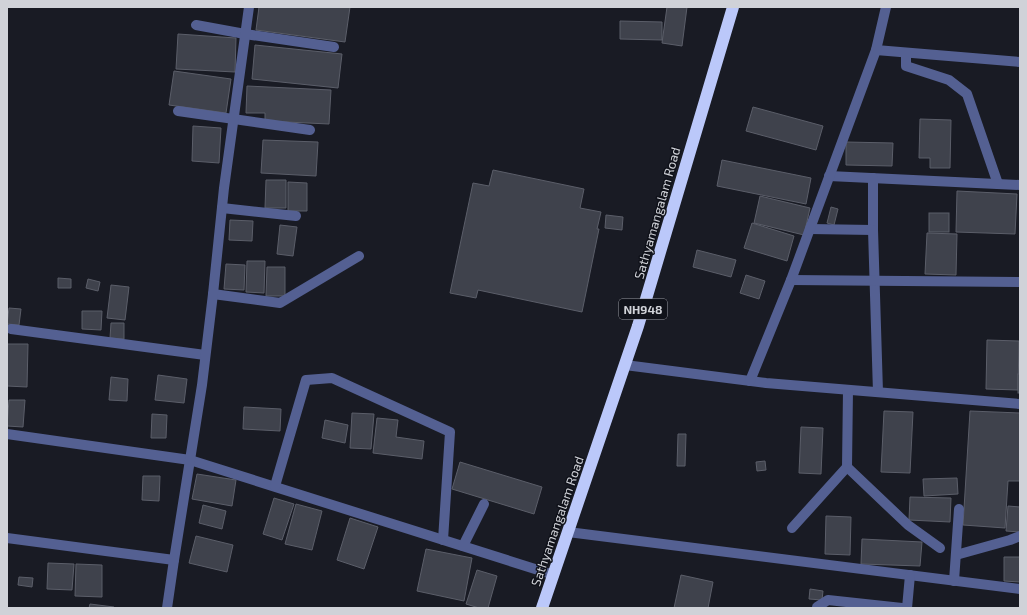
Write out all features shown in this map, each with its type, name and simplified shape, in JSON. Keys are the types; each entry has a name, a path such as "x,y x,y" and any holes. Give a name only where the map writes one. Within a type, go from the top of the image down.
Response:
{"highway":[{"name":"Sathyamangalam Road","path":"542,608 638,326 732,7"}],"street":[{"path":"167,608 202,385 233,119 249,7"},
{"path":"750,381 791,280 876,50 886,7"},
{"path":"196,25 334,47"},
{"path":"876,50 1020,62"},
{"path":"906,53 906,66 949,80 967,94 998,184"},
{"path":"178,111 310,130"},
{"path":"830,176 1020,185"},
{"path":"873,178 873,230 878,392"},
{"path":"222,208 296,216"},
{"path":"810,229 873,230"},
{"path":"213,294 280,303 358,256"},
{"path":"791,280 1020,282"},
{"path":"11,329 205,355"},
{"path":"625,365 750,381 1020,404"},
{"path":"275,486 306,380 332,378 450,432 443,540"},
{"path":"792,528 847,467 848,390"},
{"path":"7,434 190,460 554,575"},
{"path":"847,467 908,525 940,548"},
{"path":"463,546 484,504"},
{"path":"954,581 959,509"},
{"path":"568,532 1020,589"},
{"path":"956,555 1020,536"},
{"path":"7,538 174,560"},
{"path":"907,608 910,575"},
{"path":"817,608 828,600 902,608"}],"building":[{"path":"259,7 350,7 345,42 256,30"},
{"path":"667,7 687,7 682,46 662,43"},
{"path":"620,21 662,22 662,40 620,39"},
{"path":"178,34 236,38 235,72 176,69"},
{"path":"255,45 342,54 338,88 252,79"},
{"path":"174,71 231,79 226,113 169,105"},
{"path":"247,86 331,90 329,124 265,121 265,113 246,113"},
{"path":"753,107 823,126 816,150 746,131"},
{"path":"920,119 951,120 950,168 930,168 930,158 919,158"},
{"path":"193,126 221,128 219,163 192,161"},
{"path":"263,140 318,142 316,176 261,173"},
{"path":"846,142 893,143 892,166 846,165"},
{"path":"722,160 811,178 806,204 717,186"},
{"path":"493,170 584,189 580,208 601,212 597,229 599,229 582,312 478,290 476,298 450,293 473,183 489,186"},
{"path":"266,180 286,180 286,208 265,208"},
{"path":"288,182 307,183 307,211 288,211"},
{"path":"957,191 1017,194 1015,234 956,232"},
{"path":"760,196 810,208 804,235 754,223"},
{"path":"831,207 838,209 834,225 827,223"},
{"path":"929,213 949,213 949,232 929,232"},
{"path":"606,215 623,217 622,230 605,228"},
{"path":"230,220 253,221 252,241 229,240"},
{"path":"752,223 794,236 787,261 744,248"},
{"path":"280,225 297,227 293,256 277,254"},
{"path":"927,233 957,234 956,275 925,274"},
{"path":"697,250 736,260 731,277 693,267"},
{"path":"247,261 265,261 264,293 246,292"},
{"path":"226,264 245,265 244,290 224,289"},
{"path":"267,267 285,267 285,296 266,296"},
{"path":"746,275 765,281 759,299 740,293"},
{"path":"58,278 71,279 71,288 58,288"},
{"path":"88,279 100,282 98,291 86,288"},
{"path":"111,285 129,287 125,320 107,318"},
{"path":"9,308 21,309 19,325 7,324"},
{"path":"82,311 102,311 101,330 82,329"},
{"path":"111,323 124,323 124,339 110,338"},
{"path":"987,340 1019,341 1018,390 986,389"},
{"path":"7,344 28,344 27,387 7,386"},
{"path":"1018,374 1020,374 1020,393 1018,393"},
{"path":"158,375 187,379 184,403 155,400"},
{"path":"111,377 128,379 127,401 109,400"},
{"path":"9,400 25,400 23,427 7,426"},
{"path":"244,407 281,409 280,431 243,429"},
{"path":"884,411 913,412 910,473 881,472"},
{"path":"970,411 1020,413 1020,481 1008,481 1005,528 963,525"},
{"path":"352,413 374,414 371,449 350,448"},
{"path":"152,414 167,415 166,438 151,438"},
{"path":"377,418 398,420 396,437 424,441 422,459 373,453"},
{"path":"325,420 348,425 345,443 322,438"},
{"path":"801,427 823,428 821,474 799,473"},
{"path":"678,434 686,434 685,466 677,466"},
{"path":"765,461 766,470 757,471 756,462"},
{"path":"460,462 542,487 534,514 452,489"},
{"path":"197,474 236,480 232,506 192,499"},
{"path":"143,476 160,476 159,501 142,500"},
{"path":"957,478 958,494 924,496 923,479"},
{"path":"910,497 951,498 950,522 909,520"},
{"path":"274,498 294,504 282,540 263,534"},
{"path":"296,504 322,511 312,550 285,544"},
{"path":"203,505 226,511 222,529 199,523"},
{"path":"1008,506 1020,507 1020,532 1006,531"},
{"path":"826,516 851,517 850,555 825,554"},
{"path":"350,518 378,527 364,569 337,560"},
{"path":"196,536 233,545 227,572 189,563"},
{"path":"862,539 922,542 920,566 861,564"},
{"path":"426,549 472,558 464,601 417,591"},
{"path":"1004,557 1020,557 1020,582 1004,581"},
{"path":"48,563 74,564 72,590 47,589"},
{"path":"76,564 102,565 102,597 75,596"},
{"path":"477,570 497,576 488,608 479,608 466,604"},
{"path":"681,575 713,582 708,608 674,608"},
{"path":"19,577 33,578 32,587 18,585"},
{"path":"810,589 823,591 822,600 809,599"},
{"path":"90,604 114,607 89,608"}]}
